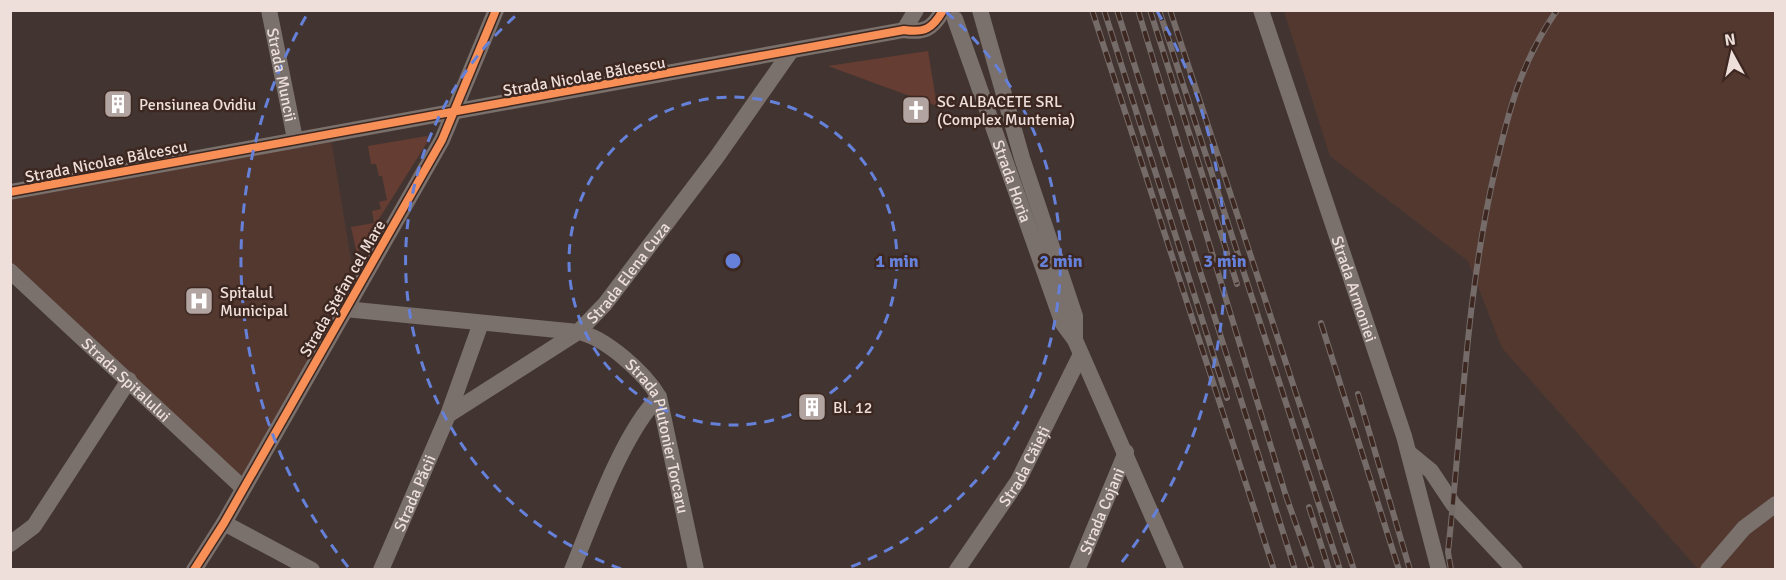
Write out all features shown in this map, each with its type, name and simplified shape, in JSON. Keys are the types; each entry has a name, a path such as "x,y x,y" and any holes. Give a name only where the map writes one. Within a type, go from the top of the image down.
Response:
{"street":[{"name":"Strada Muncii","path":"269,10 295,139"},
{"name":"Strada Ștefan cel Mare","path":"194,570 224,523 455,114 496,10"},
{"path":"904,30 916,10"},
{"path":"946,14 969,18 980,10"},
{"name":"Strada Horia","path":"980,10 1022,158 1075,316 1078,347"},
{"name":"Strada Armoniei","path":"1261,10 1409,453 1439,570"},
{"name":"Strada Nicolae Bălcescu","path":"10,192 295,139 455,114 904,30 927,30 946,14"},
{"name":"Strada Horia","path":"946,14 1063,324 1078,347 1176,570"},
{"name":"Strada Elena Cuza","path":"345,309 578,332 605,304 695,186 791,51"},
{"name":"Strada Spitalului","path":"10,271 243,488"},
{"name":"Strada Păcii","path":"381,570 448,415 481,323"},
{"path":"448,415 578,332"},
{"name":"Strada Plutonier Torcaru","path":"578,332 592,335 611,349 652,386 659,397 696,570"},
{"name":"Strada Căieți","path":"957,570 1018,481 1078,347"},
{"path":"10,544 34,526 129,380"},
{"path":"572,570 630,438 648,408 659,397"},
{"name":"Strada Cojani","path":"1077,570 1126,452"},
{"path":"1409,453 1431,471 1453,504 1515,570"},
{"path":"1708,570 1744,528 1776,504"},
{"path":"224,523 312,570"}],"shaded area":[{"path":"1284,11 1775,11 1775,569 1698,569 1502,348 1468,261 1330,156"},
{"path":"928,51 937,106 828,66"},
{"name":"Spitalul Municipal","path":"330,133 356,290 243,488 11,271 10,192"},
{"path":"427,136 428,141 357,254 351,227 374,223 372,211 381,209 379,202 387,200 382,176 379,176 376,164 371,164 368,146"}],"railway":[{"path":"1092,10 1274,570"},
{"path":"1104,10 1227,398"},
{"path":"1117,10 1295,570"},
{"path":"1138,10 1286,496 1312,570"},
{"path":"1150,10 1237,284"},
{"path":"1159,10 1340,570"},
{"path":"1170,10 1354,570"},
{"path":"1451,570 1448,552 1466,360 1485,217 1511,106 1534,48 1557,10"},
{"path":"1321,323 1399,570"},
{"path":"1358,394 1410,570"},
{"path":"1309,507 1329,570"}],"cycle path":[{"path":"194,570 224,523 442,140 496,10"},
{"path":"10,192 904,30 917,31 931,26 942,12"}],"place":[{"name":"Pensiunea Ovidiu","path":"118,104"},
{"name":"SC ALBACETE SRL (Complex Muntenia)","path":"916,110"},
{"name":"Spitalul Municipal","path":"199,301"},
{"name":"Bl. 12","path":"812,407"}]}
